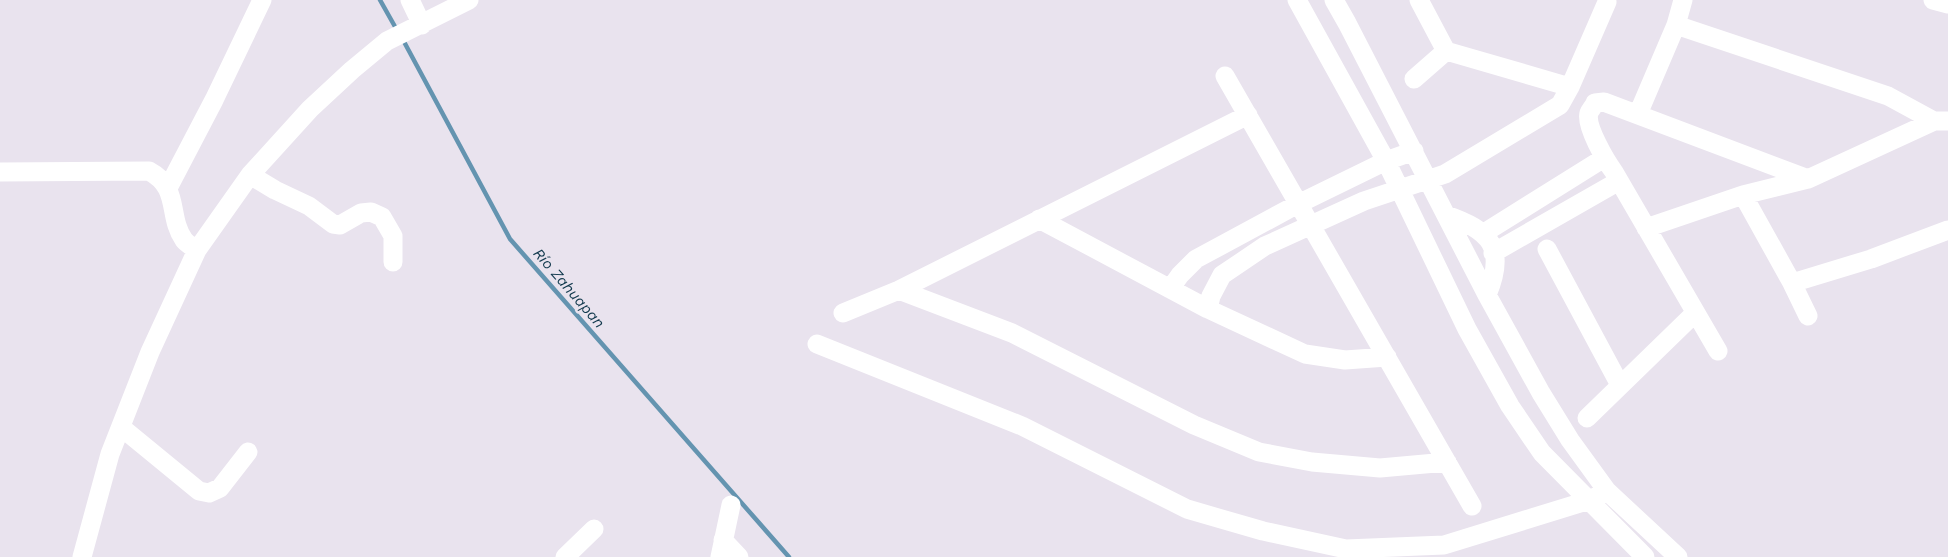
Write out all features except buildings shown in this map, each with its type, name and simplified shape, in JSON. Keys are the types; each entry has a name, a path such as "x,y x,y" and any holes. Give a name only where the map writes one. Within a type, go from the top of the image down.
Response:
{"street":[{"path":"168,188 214,100 262,0"},
{"path":"410,0 414,28"},
{"path":"82,557 110,454 150,352 197,250 250,175 310,109 352,70 387,41 469,0"},
{"path":"1297,0 1386,161 1467,328 1510,406 1542,453 1645,557"},
{"path":"1334,0 1414,151 1486,295 1545,401 1570,440 1607,491 1678,557"},
{"path":"1419,0 1446,51 1570,88"},
{"path":"1638,114 1676,24 1684,0"},
{"path":"1933,0 1948,4"},
{"path":"1208,309 1222,275 1265,246 1311,227 1364,201 1445,174 1560,105 1570,88 1605,1"},
{"path":"1676,24 1888,96 1941,121"},
{"path":"1414,79 1446,51"},
{"path":"1226,76 1472,506"},
{"path":"1718,351 1604,158 1589,122 1589,114 1595,103 1604,102 1808,179"},
{"path":"843,313 899,290 1248,115"},
{"path":"1646,228 1743,195 1808,179 1941,121"},
{"path":"1170,289 1180,275 1196,259 1352,177 1386,161 1414,151"},
{"path":"1484,233 1604,158"},
{"path":"0,172 149,170 160,177 168,188 178,228 185,240 197,250"},
{"path":"250,175 275,190 309,206 333,224 340,225 360,214 371,212 382,217 392,236 393,262"},
{"path":"1352,177 1364,201"},
{"path":"1493,252 1618,181"},
{"path":"1743,195 1792,283 1808,316"},
{"path":"1446,215 1476,227 1484,233 1493,252 1496,269 1486,295"},
{"path":"1039,219 1208,309 1305,354 1345,360 1387,358"},
{"path":"1792,283 1871,260 1948,230"},
{"path":"1248,231 1265,246"},
{"path":"1547,249 1620,385"},
{"path":"1196,259 1222,275"},
{"path":"899,290 1012,333 1194,425 1259,452 1312,462 1380,468 1447,462"},
{"path":"1587,418 1695,312"},
{"path":"817,344 1022,426 1187,509 1263,531 1346,549 1444,546 1590,500 1607,491"},
{"path":"121,426 199,491 209,493 220,488 248,452"},
{"path":"731,505 722,549 739,557"},
{"path":"565,557 594,529"}],"waterway":[{"name":"Río Zahuapan","path":"380,0 398,32"},
{"name":"Río Zahuapan","path":"402,38 510,239 789,557"}]}
